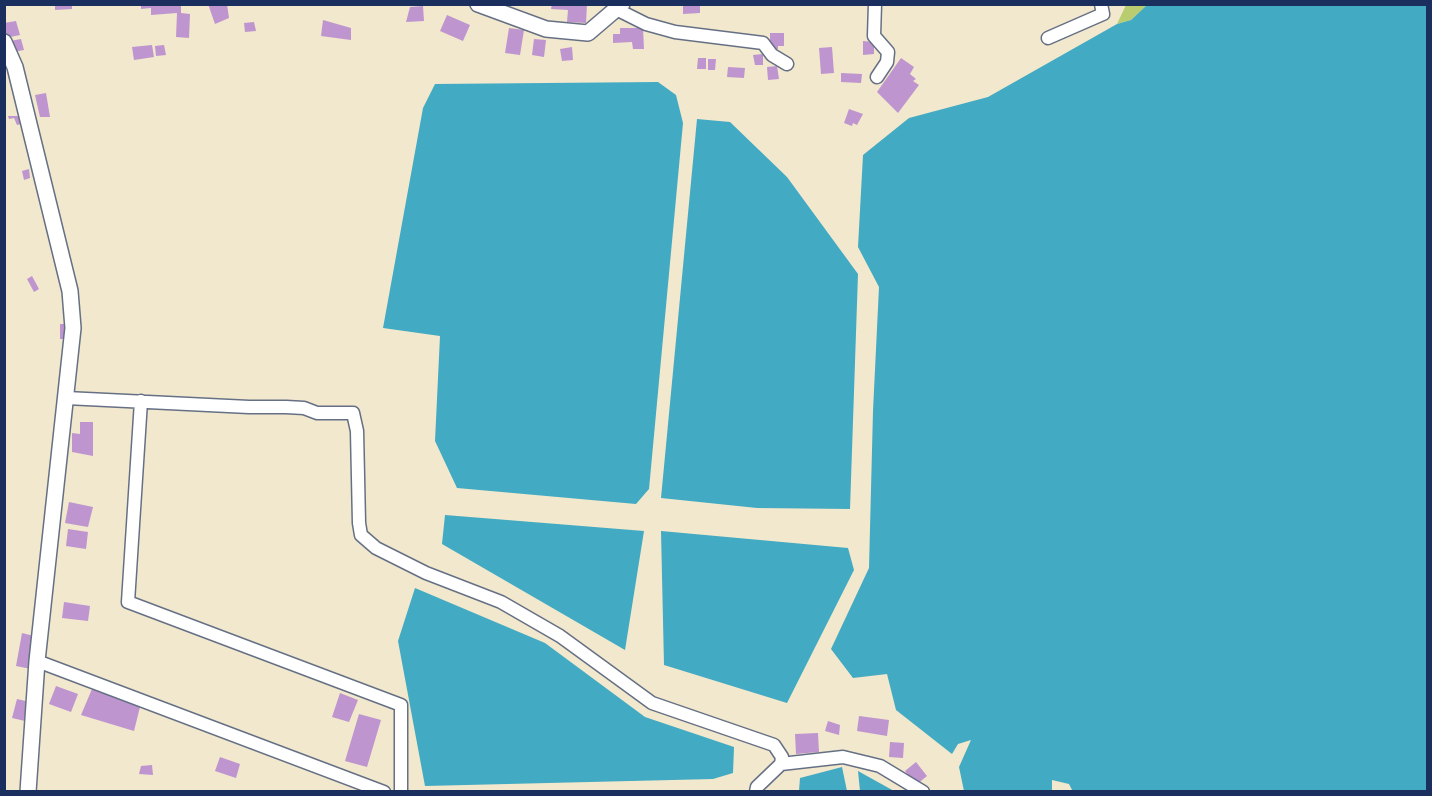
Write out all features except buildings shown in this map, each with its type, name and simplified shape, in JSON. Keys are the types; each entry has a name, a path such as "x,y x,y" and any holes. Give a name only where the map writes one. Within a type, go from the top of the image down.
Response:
{"street":[{"path":"478,4 546,29 588,33 620,7 646,24 675,32 763,43 772,55 787,64"},
{"path":"875,4 874,36 888,52 887,62 876,77"},
{"path":"1048,38 1104,14 1101,4"},
{"path":"4,42 15,67 70,291 73,328 37,661 28,792"},
{"path":"66,398 304,408 317,413 353,413 357,431 358,522 361,535 376,548 426,573 501,602 560,636 652,703 774,746 782,757 781,764"},
{"path":"141,401 128,602 401,705 401,792"},
{"path":"37,661 384,792"},
{"path":"756,792 757,787 781,764 843,757 880,766 923,792"}],"green space":[{"path":"1126,5 1147,5 1131,20 1117,24"}],"water":[{"path":"1147,5 1427,5 1427,791 1073,792 1069,784 1052,780 1052,791 964,791 959,767 971,740 958,744 952,754 896,710 887,674 853,678 831,649 869,568 879,287 858,247 863,155 909,118 988,97 1117,24 1131,20"},
{"path":"658,82 676,95 683,123 649,489 636,504 457,488 435,441 440,336 383,328 423,108 435,84"},
{"path":"697,119 730,122 787,177 858,274 850,509 757,508 661,498"},
{"path":"445,515 644,531 625,650 442,544"},
{"path":"661,531 848,548 854,570 787,703 664,665"},
{"path":"415,588 545,643 645,717 734,747 733,773 713,779 425,786 398,641"},
{"path":"842,767 847,791 799,791 800,778"},
{"path":"858,771 894,791 860,791"}]}
